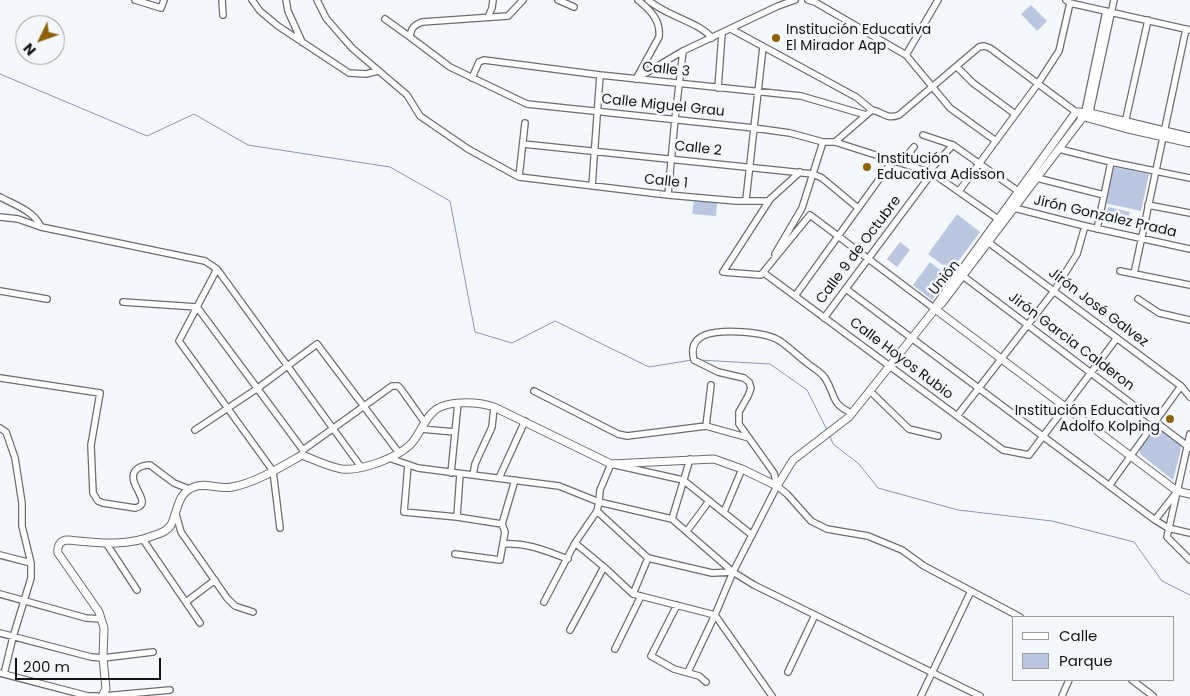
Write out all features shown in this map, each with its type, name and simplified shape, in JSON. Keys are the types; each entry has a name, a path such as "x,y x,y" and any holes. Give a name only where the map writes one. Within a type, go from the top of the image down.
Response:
{"street":[{"path":"135,0 161,8 164,0"},
{"path":"222,0 223,14"},
{"path":"252,0 260,11 349,73 366,74 378,71"},
{"path":"286,0 288,11 302,42"},
{"path":"318,0 326,18 352,48 407,95 420,116 468,148 519,177 525,123"},
{"path":"488,17 493,0"},
{"path":"410,36 414,25 422,22 508,16 523,0"},
{"path":"558,0 574,7"},
{"path":"636,79 659,37 658,23 653,14 638,0"},
{"path":"648,0 656,7 704,31 712,38"},
{"path":"636,79 683,51 722,34 777,3 795,0"},
{"path":"808,0 815,2 906,55 950,108 996,141"},
{"path":"906,55 938,0"},
{"path":"1087,115 1109,12 1114,0"},
{"path":"958,191 1037,85 1058,51 1068,1 1188,29 1134,274"},
{"path":"653,14 656,7"},
{"name":"Calle Miguel Grau","path":"385,19 450,67 527,104 754,128 790,133 823,142 835,142 930,172 998,219"},
{"path":"1124,125 1148,20"},
{"path":"731,29 887,117 899,115 979,47 984,46 990,48 1037,85 1076,112 1164,134 1190,143"},
{"path":"718,88 722,34"},
{"path":"746,200 763,47"},
{"path":"668,195 683,51"},
{"name":"Calle 3","path":"472,78 479,62 483,60 679,84 801,96 866,115"},
{"path":"957,67 973,83 1016,114"},
{"path":"592,186 600,75"},
{"path":"835,142 872,110"},
{"name":"Unión","path":"935,309 938,300 1076,112"},
{"name":"Unión","path":"935,309 942,303 1087,115"},
{"path":"1164,134 1190,136"},
{"path":"924,135 953,145 1018,191"},
{"path":"764,273 802,208 823,142"},
{"name":"Calle 2","path":"523,144 813,174 822,178 858,208"},
{"name":"Calle 9 de Octubre","path":"824,318 930,172 953,145"},
{"path":"901,162 914,147"},
{"path":"1059,149 1190,178"},
{"path":"795,296 893,160"},
{"path":"1097,229 1111,162"},
{"path":"800,172 769,201 722,272 757,275 764,273 810,215 1177,491 1190,494"},
{"name":"Calle 1","path":"519,177 668,195 736,201 769,201"},
{"path":"1037,178 1104,194"},
{"path":"0,198 32,214 38,220 41,227"},
{"path":"755,200 761,209 760,214"},
{"path":"1148,205 1190,213"},
{"name":"Jirón Gonzalez Prada","path":"1014,208 1097,229 1190,249"},
{"path":"0,217 18,219 41,227 205,261 217,269 361,467"},
{"path":"957,416 1054,290 1077,254 1085,226"},
{"name":"Jirón José Galvez","path":"988,242 1181,386 1190,397"},
{"path":"217,269 179,341 274,471 280,528"},
{"path":"1120,271 1190,285"},
{"name":"Calle Hoyos Rubio","path":"764,273 1003,450 1029,455 1044,436"},
{"name":"Jirón Garcia Calderon","path":"963,276 1189,448"},
{"path":"846,288 1155,520 1168,528 1190,533"},
{"path":"0,291 47,298"},
{"path":"1138,299 1160,312 1190,320"},
{"path":"123,302 197,307 258,388 302,453 336,468 361,467 399,453 411,444 433,412 441,407 458,403 483,404 525,421 611,464 683,480 752,535"},
{"path":"688,672 733,572 790,464 852,413 935,309"},
{"path":"777,486 774,473 739,424 739,412 748,396 749,382 744,378 718,372 694,360 691,351 694,343 702,336 722,332 766,335 779,341 824,377 836,404 852,413"},
{"path":"1044,436 1116,338"},
{"path":"195,430 258,388 317,344 399,453"},
{"path":"0,378 100,393 91,445 92,493 103,504 139,507 143,498 134,485 133,476 137,468 145,465 150,466 174,483 189,489"},
{"path":"706,426 711,385"},
{"path":"170,690 146,694 103,696 106,689 103,658 104,628 99,612 74,578 57,550 60,544 65,540 129,544 144,541 170,526 183,495 189,489 205,485 223,488 234,487 274,471 302,453 333,428 392,386 398,386 423,426 455,432"},
{"path":"1109,486 1181,386"},
{"path":"534,391 618,434 627,436 706,426 749,438"},
{"path":"870,391 909,429 938,436"},
{"path":"451,473 458,403"},
{"path":"473,475 475,464 492,427 494,407"},
{"path":"499,478 525,421"},
{"path":"0,428 6,432 15,458 22,503 22,526 31,563 31,578 2,674 88,696 97,696"},
{"path":"1190,434 1189,448 1167,537 1190,560"},
{"path":"389,458 418,468 559,486 599,502 672,519 733,572 754,585 980,696"},
{"path":"672,519 690,459"},
{"path":"611,464 714,459 777,486 812,521 827,529 868,536 902,550 924,566 1018,616"},
{"path":"544,602 575,544 597,511 598,496 611,464"},
{"path":"408,465 404,512 502,524"},
{"path":"724,512 742,470"},
{"path":"457,517 460,474"},
{"path":"456,554 500,560 505,532 502,524 515,480"},
{"path":"1155,520 1177,491"},
{"path":"687,532 709,501"},
{"path":"597,511 648,558 712,573 733,572"},
{"path":"175,512 180,532 227,598 235,606 253,612"},
{"path":"144,541 200,623"},
{"path":"106,543 137,590"},
{"path":"503,544 516,543 528,545 568,559"},
{"path":"575,544 604,567 633,594 715,615 772,696"},
{"path":"0,555 31,563"},
{"path":"633,594 648,558"},
{"path":"570,630 604,567"},
{"path":"186,602 215,580"},
{"path":"920,696 972,591"},
{"path":"0,594 86,618 101,619"},
{"path":"615,649 641,596"},
{"path":"677,606 651,656 674,669 699,676 706,682"},
{"path":"788,672 815,615"},
{"path":"0,634 91,657 103,658 153,652"},
{"path":"1062,696 1069,681"},
{"path":"1133,681 1153,696"}],"green space":[{"path":"1031,5 1047,21 1037,31 1021,14"},
{"path":"1113,167 1149,174 1141,211 1105,203"},
{"path":"694,201 717,203 716,216 692,214"},
{"path":"1108,207 1130,212 1126,226 1105,221"},
{"path":"957,214 980,232 951,271 928,254"},
{"path":"900,242 910,250 897,267 887,259"},
{"path":"930,262 949,277 932,300 913,285"},
{"path":"1159,426 1182,445 1173,480 1140,454 1140,448 1155,427"}],"waterway":[{"path":"0,74 147,136 194,114 248,145 390,167 450,201 475,332 512,343 555,321 649,367 692,360"},
{"path":"699,360 770,364 807,390 827,430"},
{"path":"830,436 833,444 859,464 878,488 958,510 1052,521 1134,542 1162,581 1190,595"}],"place":[{"name":"Institución Educativa El Mirador Aqp","path":"776,38"},
{"name":"Institución Educativa Adisson","path":"867,167"},
{"name":"Institución Educativa Adolfo Kolping","path":"1170,419"}]}
